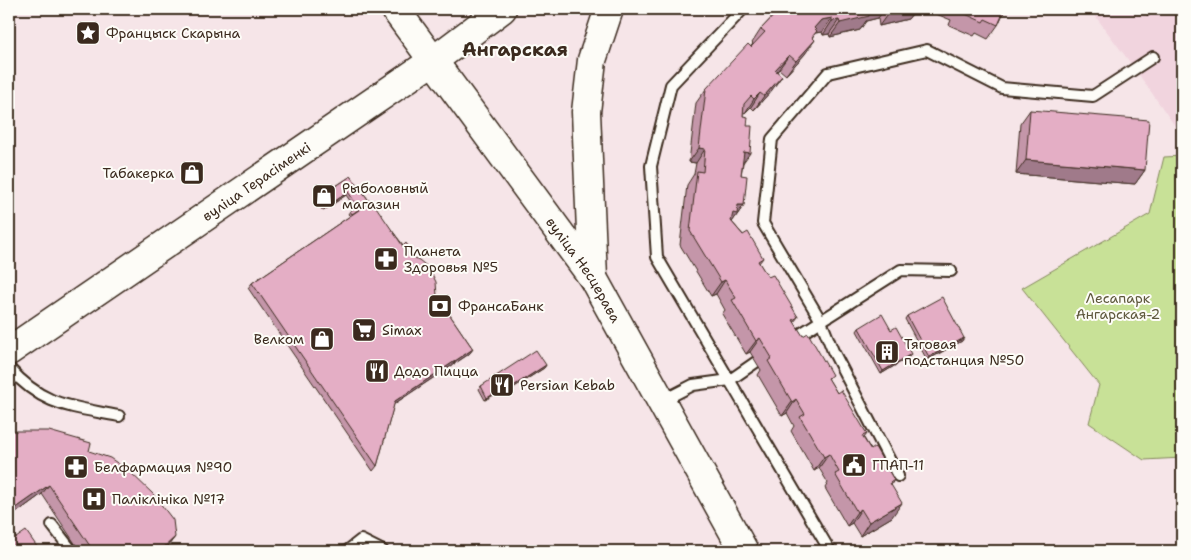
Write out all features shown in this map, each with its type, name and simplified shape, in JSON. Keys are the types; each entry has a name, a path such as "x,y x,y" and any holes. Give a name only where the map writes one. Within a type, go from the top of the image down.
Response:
{"street":[{"name":"вуліца Несцерава","path":"395,9 592,278 744,551"},
{"name":"вуліца Герасіменкі","path":"9,351 434,60 502,9"},
{"path":"592,278 586,112 592,60 609,9"}],"lane":[{"path":"743,9 671,85 651,166 657,257 830,551"},
{"path":"898,476 834,351 821,321 763,223 772,139 828,73 927,50 1002,88 1093,96 1153,57"},
{"path":"788,342 901,270 950,271"},
{"path":"660,402 693,384 730,380 756,362"},
{"path":"9,368 36,394 54,402 119,416"},
{"path":"52,525 72,551"},
{"path":"347,551 361,540 383,551"}],"shaded area":[{"path":"1090,9 1182,9 1182,136 1135,69"}],"green space":[{"name":"Лесапарк Ангарская-2","path":"1182,156 1182,458 1144,460 1089,423 1099,385 1022,288 1150,214 1164,157"}],"building":[{"path":"780,9 868,9 869,16 840,23 839,20 832,21 832,18 821,20 814,28 817,31 812,37 815,40 796,61 789,55 775,70 782,76 764,96 760,93 754,99 751,96 744,104 743,116 748,117 747,126 752,126 750,153 744,152 741,175 747,176 744,205 738,205 737,214 733,213 731,221 743,235 748,232 763,258 758,261 768,277 773,275 798,317 793,320 803,336 808,333 832,375 828,378 837,393 841,390 867,434 862,436 871,450 875,447 894,480 890,483 902,503 869,522 861,509 857,512 835,474 839,472 829,454 824,457 800,417 805,414 796,399 792,402 768,361 772,358 760,338 756,341 732,300 736,298 725,280 721,282 690,231 697,171 703,172 705,149 699,148 706,89 748,44 751,47 765,32 761,29"},
{"path":"889,9 901,9 889,12"},
{"path":"960,9 1005,9 998,25 985,19 983,22 959,11"},
{"path":"1030,110 1149,120 1145,170 1026,160"},
{"path":"351,176 370,202 352,214 350,211 358,206 348,192 325,208 318,198"},
{"name":"Simax","path":"372,201 409,255 429,268 436,282 437,296 473,349 395,401 377,466 252,283"},
{"path":"406,243 412,252 408,254 403,246"},
{"path":"442,297 448,306 445,308 439,299"},
{"path":"942,297 964,338 929,357 907,316"},
{"path":"882,314 891,330 896,327 911,354 883,371 859,328"},
{"path":"536,350 546,365 504,392 498,384 500,390 487,398 481,386"},
{"name":"Паліклініка №17","path":"49,431 91,443 89,451 110,458 130,472 153,494 173,520 175,537 160,551 84,551 90,546 49,485 9,513 9,432"},
{"path":"9,528 16,538 26,531 40,551 9,551"}],"place":[{"name":"Францыск Скарына","path":"88,33"},
{"name":"Табакерка","path":"192,173"},
{"name":"Рыболовный магазин","path":"324,196"},
{"name":"Планета Здоровья №5","path":"386,259"},
{"name":"ФрансаБанк","path":"440,306"},
{"name":"Simax","path":"364,330"},
{"name":"Велком","path":"322,339"},
{"name":"Тяговая подстанция №50","path":"887,352"},
{"name":"Додо Пицца","path":"377,371"},
{"name":"Persian Kebab","path":"502,385"},
{"name":"ГПАП-11","path":"854,465"},
{"name":"Белфармация №90","path":"76,467"},
{"name":"Паліклініка №17","path":"94,499"}],"district":[{"name":"Ангарская","path":"515,49"}]}
